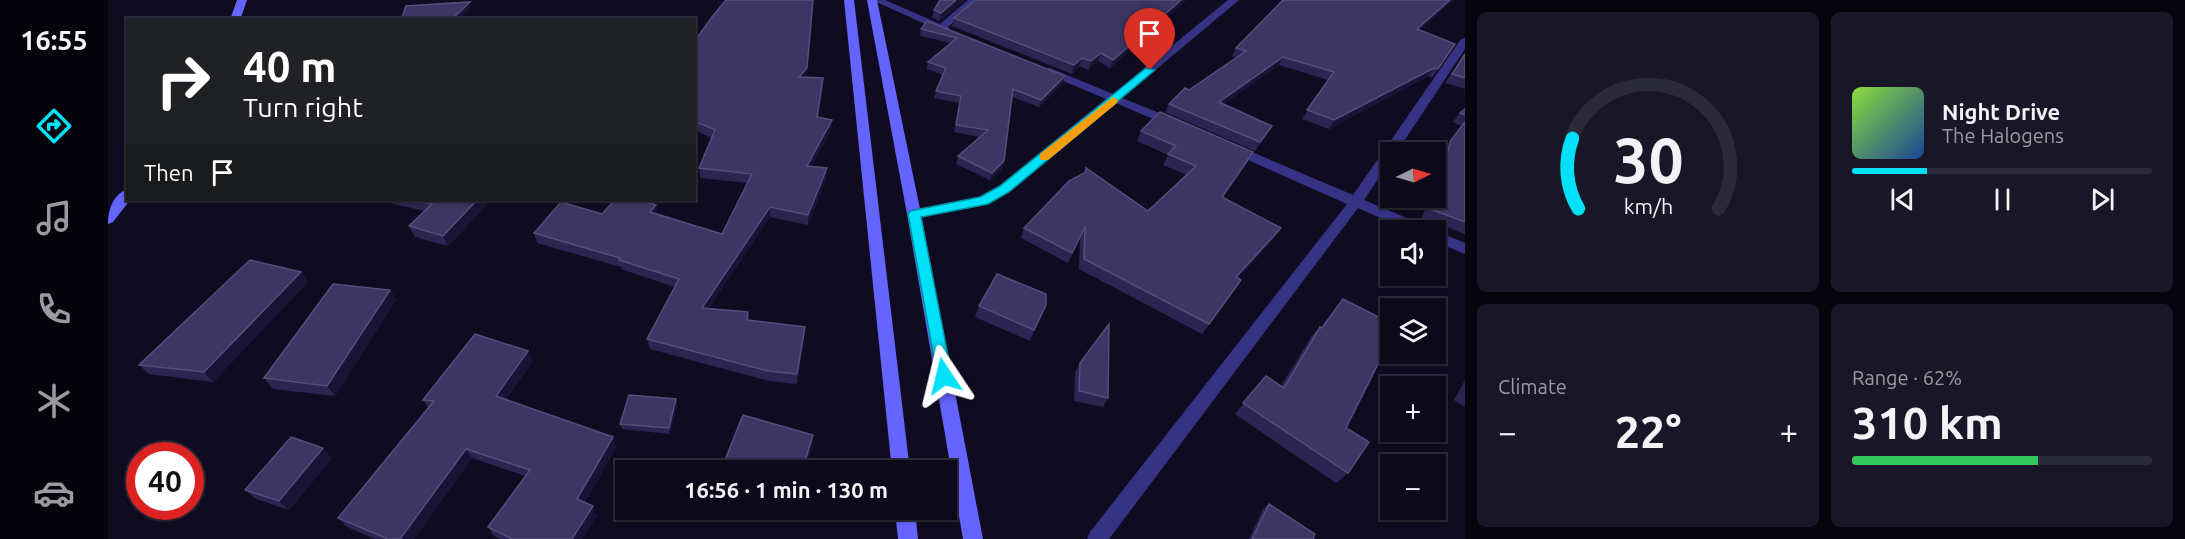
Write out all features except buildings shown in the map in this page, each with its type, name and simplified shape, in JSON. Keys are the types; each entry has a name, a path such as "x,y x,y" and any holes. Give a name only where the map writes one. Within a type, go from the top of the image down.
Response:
{"street":[{"path":"236,18 242,0"},
{"path":"849,0 900,460"},
{"path":"872,0 914,214 973,539"},
{"path":"877,0 946,30 974,0"},
{"path":"914,214 983,201 1004,189 1234,0"},
{"path":"1097,539 1356,202 1465,41"},
{"path":"1039,68 1116,98 1181,127"},
{"path":"1225,146 1398,220"},
{"path":"108,219 126,196"},
{"path":"1446,240 1465,249"},
{"path":"906,520 908,539"}],"slow traffic":[{"path":"1044,157 1113,100"}],"route":[{"path":"944,376 914,214 983,201 1004,189 1150,70"}]}
